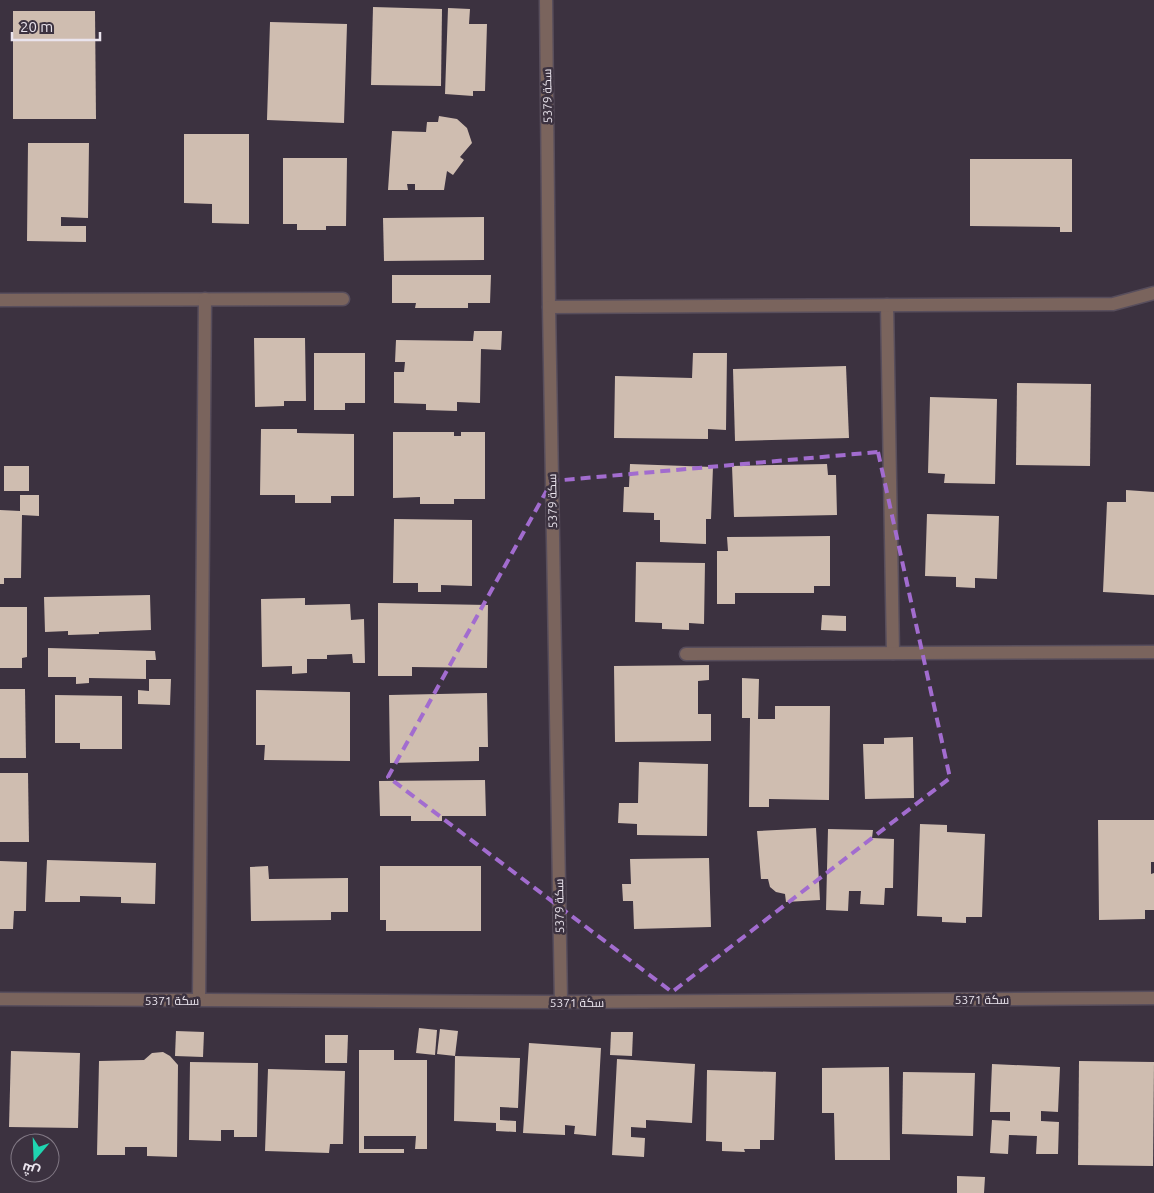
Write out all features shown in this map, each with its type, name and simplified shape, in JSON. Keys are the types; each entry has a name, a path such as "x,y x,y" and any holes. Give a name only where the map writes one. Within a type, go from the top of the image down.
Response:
{"street":[{"name":"سكة 5379","path":"546,0 549,307 561,1002"},
{"path":"549,307 1113,304 1154,292"},
{"path":"198,1000 206,299"},
{"path":"0,300 343,299"},
{"path":"888,305 892,653"},
{"path":"686,654 1154,652"},
{"name":"سكة 5371","path":"0,999 561,1002 1154,998"}],"highlighted area":[{"path":"878,452 950,778 672,992 388,777 552,481"}],"building":[{"path":"373,7 442,9 441,86 371,85"},
{"path":"448,8 470,9 469,24 487,24 485,91 473,91 473,96 445,94"},
{"path":"13,11 95,11 96,119 13,119"},
{"path":"270,22 347,24 344,123 267,120"},
{"path":"439,116 457,119 467,128 472,143 460,157 464,160 453,175 447,171 444,190 415,190 415,184 407,184 408,190 388,190 392,131 426,132 427,122 438,122"},
{"path":"184,134 249,134 249,224 212,223 212,204 184,203"},
{"path":"28,143 89,143 88,218 61,217 61,226 86,226 86,242 27,241"},
{"path":"283,158 347,158 346,226 326,226 326,230 297,230 297,224 283,224"},
{"path":"970,159 1072,159 1072,232 1060,232 1060,227 970,226"},
{"path":"484,217 484,260 384,261 383,218"},
{"path":"392,275 491,275 490,303 468,303 468,308 415,308 416,303 392,303"},
{"path":"474,331 502,331 501,350 481,349 480,403 457,402 457,411 426,410 426,404 394,403 394,372 404,372 405,362 395,362 396,340 473,341"},
{"path":"254,338 305,338 306,401 284,401 284,406 255,407"},
{"path":"314,353 365,353 365,403 345,403 345,410 314,410"},
{"path":"693,353 727,353 726,430 708,429 708,439 614,438 615,376 692,378"},
{"path":"846,366 849,438 735,441 733,369"},
{"path":"1017,383 1091,384 1090,466 1016,465"},
{"path":"930,397 997,399 995,484 944,483 945,474 928,473"},
{"path":"261,429 297,429 297,433 354,434 354,496 331,496 331,503 295,503 295,495 260,495"},
{"path":"393,432 454,432 454,436 461,436 461,432 485,432 485,499 454,499 454,504 420,504 420,497 393,498"},
{"path":"630,464 713,467 711,519 706,519 706,544 660,542 660,520 654,520 654,513 623,512 624,487 629,487"},
{"path":"827,464 828,475 836,475 837,515 734,517 732,466"},
{"path":"4,466 29,466 29,491 4,491"},
{"path":"1126,490 1154,492 1154,595 1103,592 1107,502 1126,502"},
{"path":"20,495 39,495 39,516 22,515 21,578 4,578 4,584 0,584 0,510 20,511"},
{"path":"927,514 999,516 997,579 975,578 975,588 956,587 956,577 925,576"},
{"path":"394,519 472,520 472,586 441,585 441,592 418,592 418,583 393,583"},
{"path":"830,536 830,586 814,586 814,593 735,593 735,604 717,604 717,551 728,551 727,537"},
{"path":"636,562 705,563 704,624 689,623 689,630 662,629 662,623 635,622"},
{"path":"150,595 151,630 68,635 68,631 45,632 44,597"},
{"path":"305,598 305,605 350,604 351,620 364,619 365,663 353,663 352,654 327,655 327,659 307,659 307,673 292,674 292,666 262,667 261,599"},
{"path":"378,603 488,605 487,668 412,667 412,676 378,676"},
{"path":"0,607 27,607 27,657 22,658 22,668 0,668"},
{"path":"822,615 846,616 846,631 821,630"},
{"path":"48,648 155,651 156,660 146,660 146,679 89,678 89,683 76,684 76,677 48,677"},
{"path":"709,665 709,680 698,681 698,714 711,714 711,741 615,742 614,666"},
{"path":"742,678 759,679 758,719 775,719 775,706 830,706 829,800 769,799 769,807 749,807 750,718 742,718"},
{"path":"149,679 171,679 170,705 138,704 138,690 149,691"},
{"path":"0,689 25,689 26,758 0,758"},
{"path":"256,690 350,692 350,761 264,760 265,745 256,745"},
{"path":"487,693 488,747 479,747 479,761 390,763 389,695"},
{"path":"55,695 122,696 122,749 80,749 80,743 55,743"},
{"path":"913,737 914,798 865,799 863,744 884,744 884,738"},
{"path":"639,762 708,764 707,836 637,835 637,824 618,823 619,803 638,803"},
{"path":"0,773 28,773 29,842 0,842"},
{"path":"485,780 486,816 442,816 442,821 411,821 411,816 380,816 379,781"},
{"path":"1098,820 1154,820 1154,862 1151,862 1151,874 1154,873 1154,910 1145,910 1145,919 1099,920"},
{"path":"920,824 947,825 947,832 985,834 982,917 966,917 966,923 942,922 942,917 917,916"},
{"path":"816,828 820,900 786,902 785,894 776,892 770,887 768,879 761,879 757,831"},
{"path":"828,829 873,830 872,838 894,839 893,888 885,888 884,905 860,904 861,891 849,891 848,911 826,910"},
{"path":"709,858 711,927 634,929 633,901 623,901 622,884 631,884 630,859"},
{"path":"47,860 156,863 155,904 121,903 121,897 80,896 80,902 45,902"},
{"path":"0,861 27,862 26,911 14,911 13,929 0,929"},
{"path":"268,866 269,879 348,878 348,912 331,912 331,920 251,921 250,867"},
{"path":"380,866 481,866 481,931 386,931 386,920 380,920"},
{"path":"419,1028 437,1030 435,1055 416,1053"},
{"path":"440,1029 458,1031 455,1056 437,1054"},
{"path":"176,1031 204,1032 203,1057 175,1056"},
{"path":"611,1032 633,1032 632,1056 610,1055"},
{"path":"325,1035 348,1035 347,1063 325,1063"},
{"path":"529,1043 601,1048 596,1136 574,1134 575,1126 565,1125 565,1135 523,1133"},
{"path":"359,1050 394,1050 394,1060 427,1060 427,1149 415,1149 416,1136 364,1136 364,1149 404,1149 404,1153 359,1153"},
{"path":"11,1051 80,1053 78,1128 9,1127"},
{"path":"163,1052 170,1056 178,1065 177,1157 147,1156 147,1147 125,1147 125,1155 97,1155 99,1061 144,1060 152,1053"},
{"path":"455,1056 520,1058 518,1108 500,1107 500,1120 516,1121 516,1132 496,1131 496,1123 454,1121"},
{"path":"617,1059 695,1064 692,1123 646,1120 646,1128 631,1127 631,1137 645,1138 644,1157 612,1155"},
{"path":"1079,1061 1154,1062 1153,1166 1078,1165"},
{"path":"190,1062 258,1063 257,1137 234,1137 234,1130 221,1130 221,1141 189,1140"},
{"path":"992,1064 1060,1067 1058,1112 1041,1111 1041,1121 1059,1122 1058,1154 1036,1154 1037,1136 1009,1135 1008,1154 990,1153 992,1120 1010,1121 1010,1112 990,1112"},
{"path":"889,1067 890,1160 835,1160 834,1113 822,1113 822,1068"},
{"path":"268,1069 345,1071 343,1144 330,1144 329,1153 265,1151"},
{"path":"707,1070 776,1072 774,1140 760,1140 760,1149 744,1149 745,1152 722,1151 722,1142 706,1141"},
{"path":"903,1072 975,1073 973,1136 902,1134"},
{"path":"957,1176 985,1177 984,1193 957,1193"}]}
